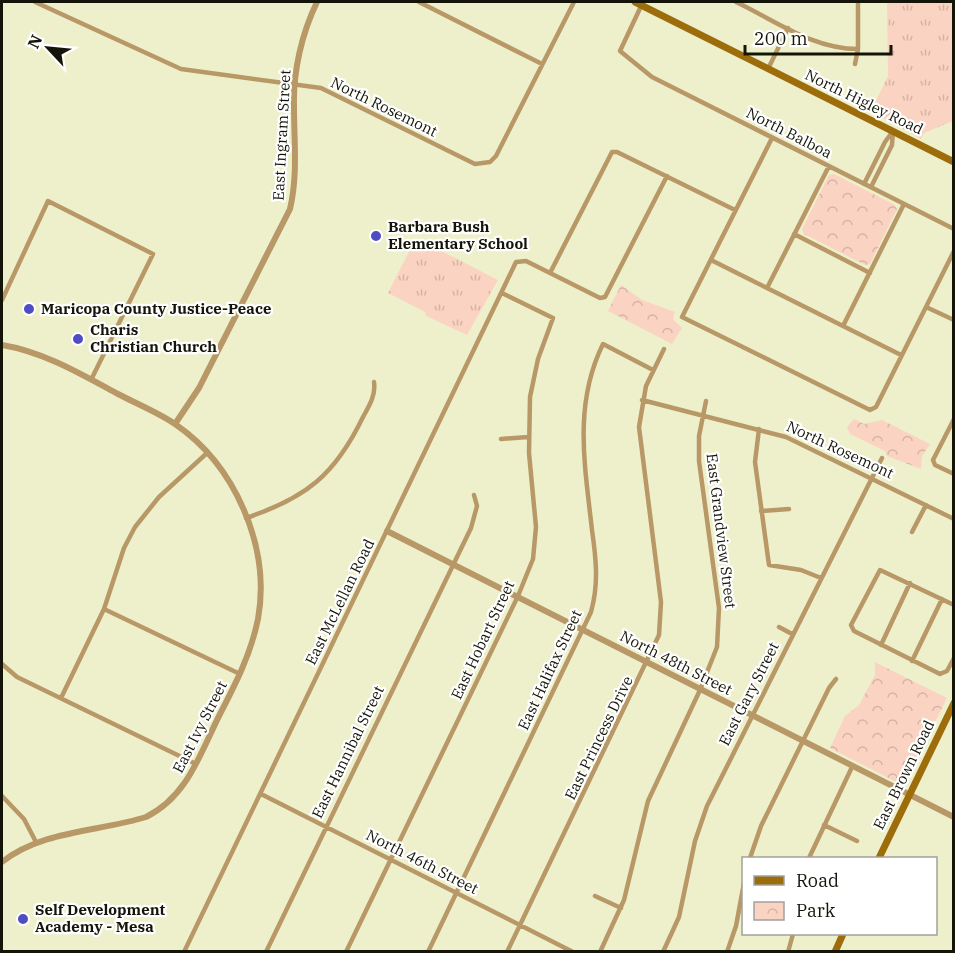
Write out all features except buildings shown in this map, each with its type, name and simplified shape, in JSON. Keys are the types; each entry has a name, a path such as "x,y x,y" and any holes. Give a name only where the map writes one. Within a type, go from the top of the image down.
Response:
{"main road":[{"name":"North Higley Road","path":"640,3 954,162"},
{"name":"East Brown Road","path":"879,857 954,703"},
{"path":"834,951 842,935"}],"street":[{"name":"North Rosemont","path":"35,2 181,69 217,76 295,83 321,88 467,161 483,164 496,156 542,64"},
{"name":"East Ingram Street","path":"175,424 199,388 290,209 295,178 295,83 304,39 317,2"},
{"path":"419,2 542,64 574,2"},
{"path":"736,2 749,4 815,43 842,49 858,49"},
{"path":"855,64 858,49 858,2"},
{"name":"North Balboa","path":"640,3 620,51 652,77 954,229"},
{"path":"768,69 788,28"},
{"path":"864,184 893,131"},
{"path":"871,187 892,145 893,131"},
{"path":"772,138 682,317 871,410 876,406 954,250"},
{"path":"667,176 605,297 600,298 550,273 612,152 667,176 735,210"},
{"path":"767,288 829,166"},
{"path":"2,300 48,201 153,254 91,380"},
{"path":"843,326 904,204"},
{"path":"794,234 870,273"},
{"path":"711,260 901,355"},
{"name":"East McLellan Road","path":"185,949 516,262 526,261 550,273"},
{"name":"East Hobart Street","path":"346,951 518,596 532,559 536,527 528,437 533,376 553,318 502,293"},
{"path":"926,307 954,320"},
{"name":"East Halifax Street","path":"428,951 583,629 595,598 597,575 582,422 588,382 603,344 653,370"},
{"path":"2,345 39,354 175,424 207,453 233,489 246,518 296,498 334,464 355,434 373,396 374,382"},
{"name":"East Princess Drive","path":"507,951 648,663 659,635 662,612 639,438 642,400 664,349"},
{"name":"North Rosemont","path":"642,400 759,429 797,441 954,519"},
{"name":"East Grandview Street","path":"600,951 621,908 648,801 700,690 717,647 719,616 699,461 702,415 706,401"},
{"path":"954,419 933,463 954,474"},
{"path":"759,429 754,451 769,565 801,570 821,578"},
{"path":"501,439 528,437"},
{"path":"60,698 104,609 124,548 135,527 159,497 207,453"},
{"name":"East Gary Street","path":"663,951 679,917 695,841 707,806 882,458"},
{"name":"East Hannibal Street","path":"266,951 476,515 474,495"},
{"path":"912,532 926,505"},
{"path":"761,510 789,509"},
{"name":"East Ivy Street","path":"2,862 36,842 146,817 159,810 179,792 196,764 250,649 260,603 260,571 246,518"},
{"name":"North 48th Street","path":"387,531 954,817"},
{"path":"954,605 880,570 851,626 854,631 940,674 944,674 954,658"},
{"path":"881,645 910,583"},
{"path":"912,661 942,599"},
{"path":"104,609 240,674"},
{"path":"779,627 792,634"},
{"path":"2,668 196,764"},
{"path":"750,857 761,826 829,688 836,680"},
{"path":"809,857 852,767"},
{"name":"North 46th Street","path":"261,794 573,951"},
{"path":"2,796 24,819 36,842"},
{"path":"824,825 857,841"},
{"path":"727,951 736,926 742,894"},
{"path":"595,896 621,908"},
{"path":"788,951 792,935"},
{"path":"185,949 192,951"}],"green space":[{"path":"887,2 951,2 954,14 953,121 924,133 921,139 871,111 888,76"},
{"path":"834,174 895,205 897,209 870,264 865,265 804,234 802,229 829,175"},
{"path":"416,238 498,280 467,335 426,316 425,312 388,293"},
{"path":"621,285 642,300 675,312 673,319 682,328 672,344 608,311"},
{"path":"854,419 864,424 882,420 930,444 922,456 921,469 887,456 885,451 850,434 847,427"},
{"path":"875,662 947,698 905,782 900,784 830,748 845,716 859,705 875,675"}],"place":[{"name":"Barbara Bush Elementary School","path":"376,236"},
{"name":"Maricopa County Justice-Peace","path":"29,309"},
{"name":"Charis Christian Church","path":"78,339"},
{"name":"Self Development Academy - Mesa","path":"23,919"}]}
